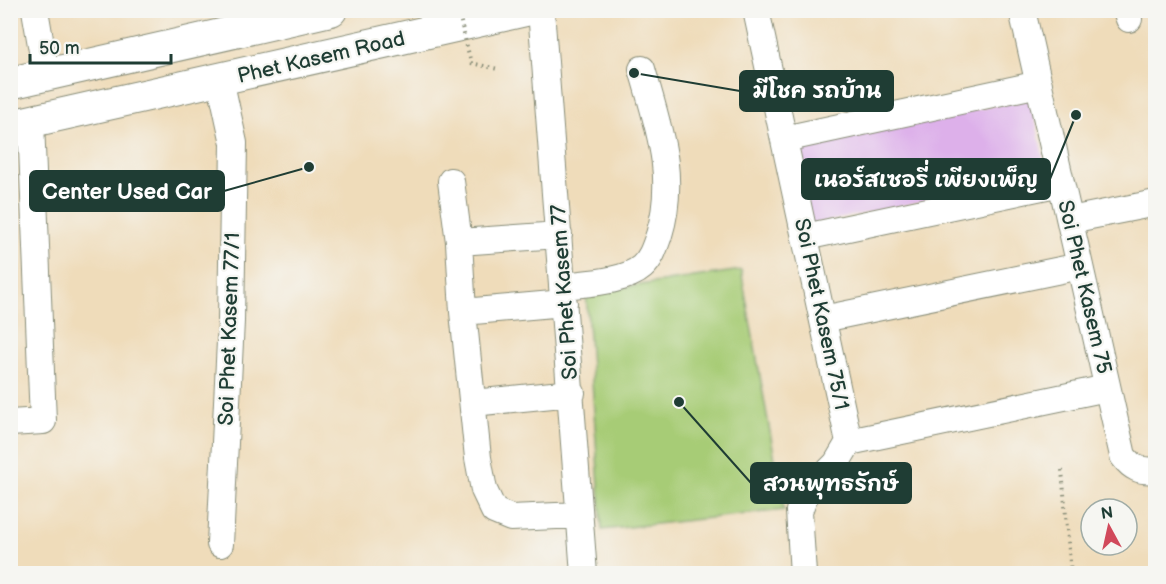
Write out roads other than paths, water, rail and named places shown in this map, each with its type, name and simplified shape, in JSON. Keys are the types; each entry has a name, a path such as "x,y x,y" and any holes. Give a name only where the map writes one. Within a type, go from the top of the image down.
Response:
{"main road":[{"name":"Phet Kasem Road","path":"21,124 526,10"},
{"name":"Phet Kasem Road","path":"10,83 325,12"},
{"path":"325,12 328,55"}],"street":[{"path":"35,10 46,74"},
{"name":"Soi Phet Kasem 77","path":"541,10 584,573"},
{"name":"Soi Phet Kasem 75/1","path":"756,10 849,442"},
{"name":"Soi Phet Kasem 75","path":"1022,10 1123,456 1129,465 1137,470 1155,470"},
{"path":"463,312 564,295 632,273 642,267 653,254 663,221 667,174 663,141 642,69"},
{"name":"Soi Phet Kasem 77/1","path":"220,80 234,143 231,321 220,544"},
{"path":"784,139 1039,84"},
{"path":"10,423 43,421 21,124"},
{"path":"451,181 459,242 463,312 478,458 484,490 494,511 511,518 579,515"},
{"path":"805,237 1061,183"},
{"path":"1070,220 1155,203"},
{"path":"459,242 559,235"},
{"path":"823,319 1080,266"},
{"path":"803,573 799,511 805,495 836,464 849,442 1107,388"},
{"path":"473,404 572,393"}],"place":[{"name":"มีโชค รถบ้าน","path":"634,73"},
{"name":"เนอร์สเซอรี่ เพียงเพ็ญ","path":"1076,115"},
{"name":"Center Used Car","path":"309,167"},
{"name":"สวนพุทธรักษ์","path":"679,402"}]}
